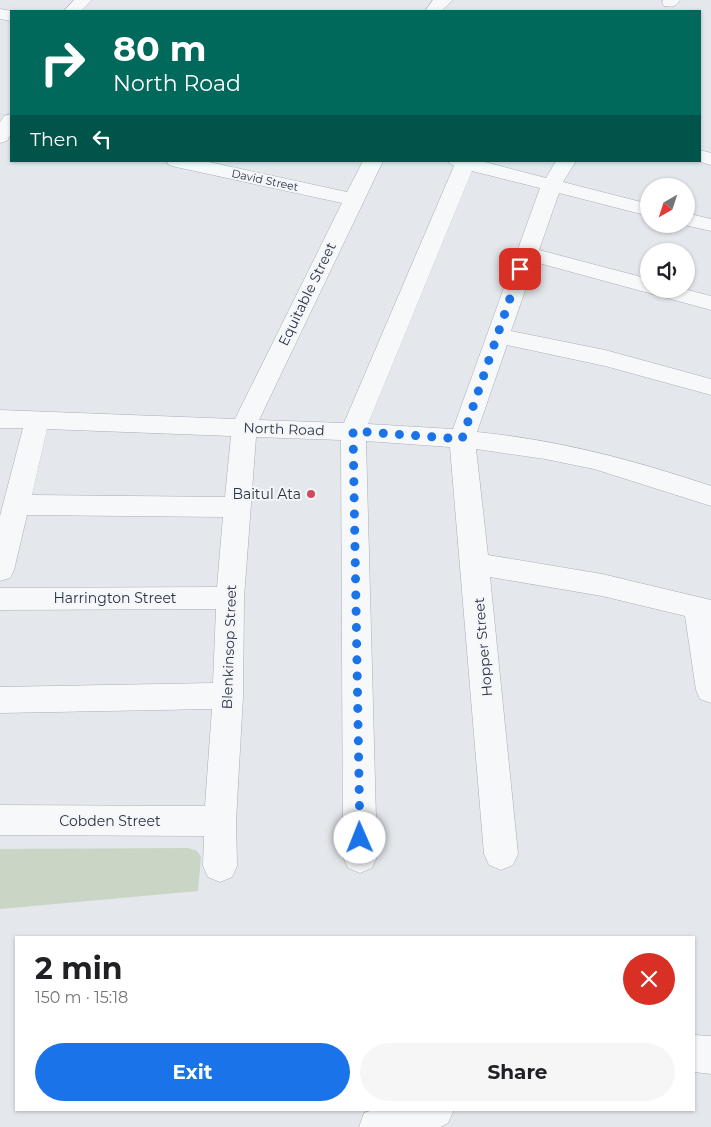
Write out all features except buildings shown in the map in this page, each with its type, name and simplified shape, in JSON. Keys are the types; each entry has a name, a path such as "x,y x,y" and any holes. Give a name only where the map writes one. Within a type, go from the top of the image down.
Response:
{"street":[{"path":"73,10 84,0"},
{"path":"434,10 436,5 445,0"},
{"name":"David Street","path":"181,162 354,200"},
{"name":"Equitable Street","path":"244,428 250,409 373,162"},
{"path":"360,857 353,431 461,162 640,208"},
{"path":"462,439 551,186 565,162"},
{"path":"695,221 711,225"},
{"path":"526,253 640,284"},
{"path":"692,298 711,303"},
{"path":"497,336 577,351 670,374 711,387"},
{"name":"North Road","path":"0,419 353,431 462,439 523,446 599,462 669,481 711,496"},
{"path":"0,570 36,420"},
{"name":"Blenkinsop Street","path":"220,866 220,821 228,696 230,598 244,428"},
{"name":"Hopper Street","path":"462,439 501,854"},
{"path":"15,504 238,506"},
{"path":"475,564 602,584 705,609 711,690"},
{"name":"Harrington Street","path":"0,599 230,598"},
{"path":"0,700 228,696"},
{"name":"Cobden Street","path":"0,820 220,821"},
{"path":"695,1054 711,1055"},
{"path":"378,1127 432,1111"}],"green space":[{"path":"188,848 197,851 201,857 198,891 0,909 0,849"}],"place":[{"name":"Baitul Ata","path":"311,494"}],"route":[{"path":"360,838 353,431 462,439 520,269"}]}
